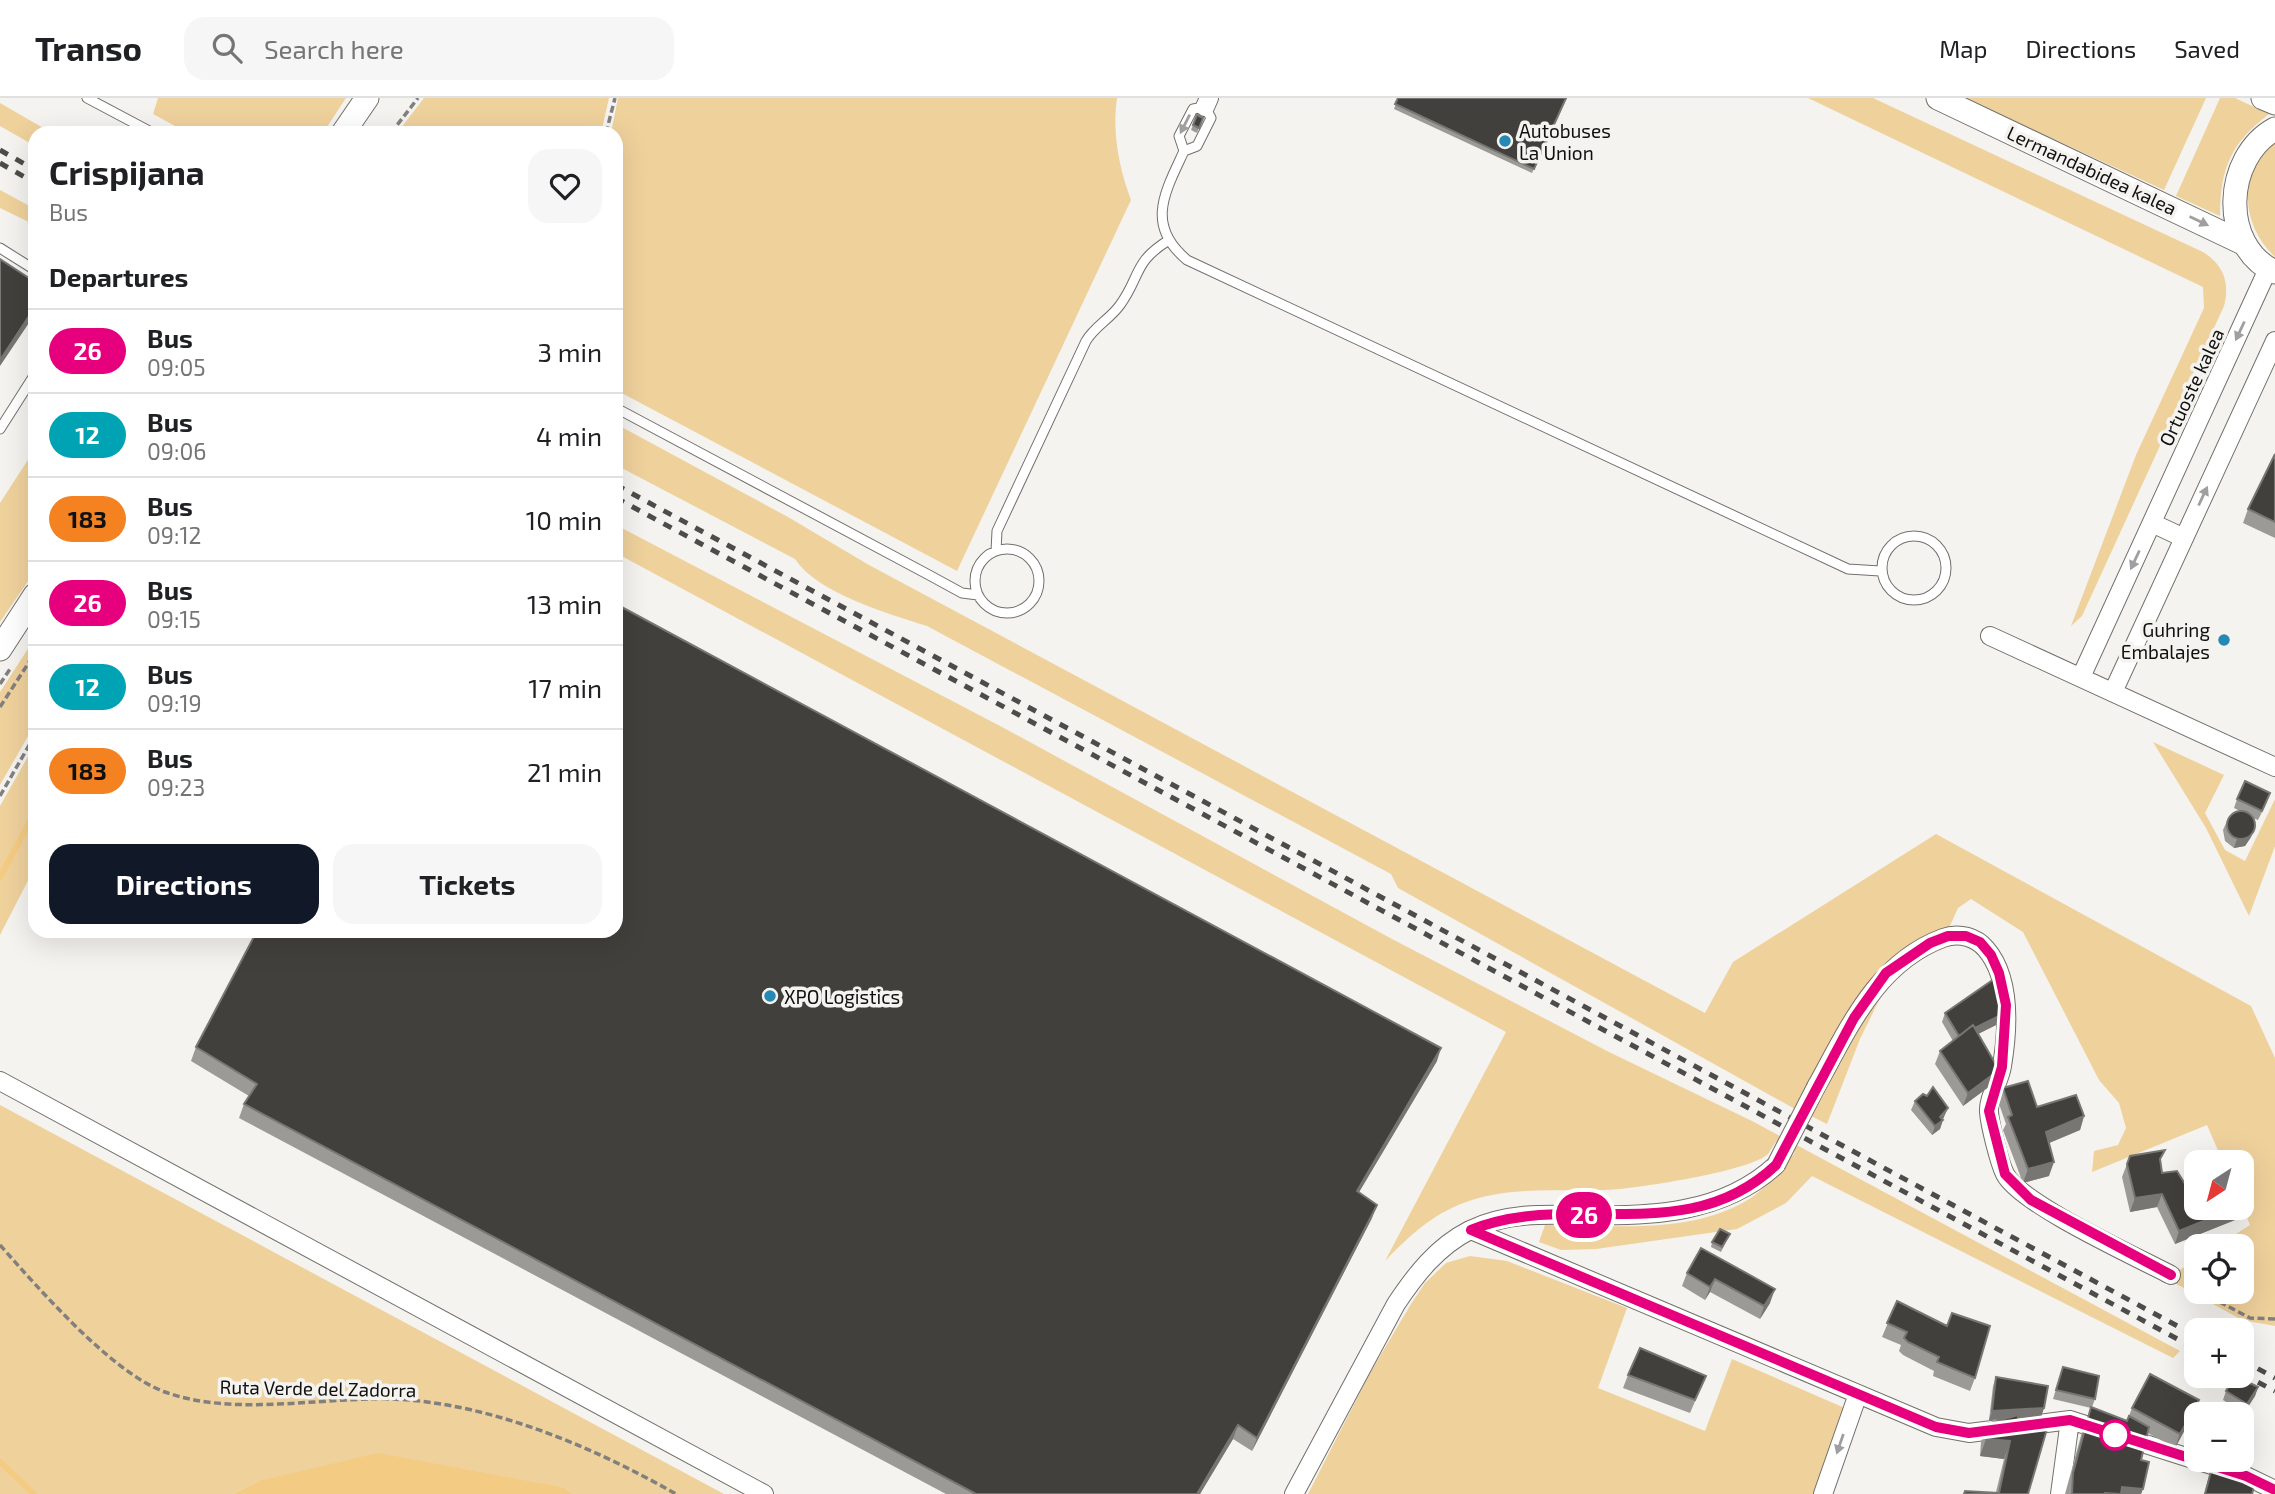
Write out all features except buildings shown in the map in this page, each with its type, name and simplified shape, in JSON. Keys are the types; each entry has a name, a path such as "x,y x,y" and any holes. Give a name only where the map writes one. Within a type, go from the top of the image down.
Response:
{"street":[{"path":"348,126 367,98"},
{"name":"Lermandabidea kalea","path":"1937,98 2245,244"},
{"path":"2263,98 2275,103"},
{"path":"2272,271 2245,244 2237,225 2236,184 2242,164 2254,147 2275,129"},
{"name":"Ortuoste kalea","path":"2081,677 2272,271"},
{"path":"2113,692 2275,341"},
{"path":"2152,523 2184,538"},
{"path":"0,649 28,607"},
{"path":"1990,635 2275,767"},
{"path":"1295,1494 1396,1304 1415,1275 1449,1243 1471,1230 1509,1218 1534,1214 1630,1216 1679,1211 1740,1192 1776,1165 1854,1018 1886,973 1930,943 1948,936 1966,936 1980,942 1991,955 1999,973 2006,1005 2002,1067 1989,1111 2005,1174 2031,1200 2171,1275"},
{"path":"0,1081 764,1494"},
{"path":"1471,1230 1936,1427 1969,1433 2070,1420 2246,1476 2275,1490"},
{"path":"1823,1494 1858,1394"},
{"path":"2060,1494 2070,1420"}],"lane":[{"path":"88,98 139,126"},
{"path":"1184,151 1198,146 1210,118 1207,102 1193,109 1180,136 1184,151 1161,204 1162,221 1169,240 1177,252 1200,267 1848,569 1880,571"},
{"path":"996,551 997,531 1086,341 1095,326 1120,306 1140,262 1169,240"},
{"path":"0,248 28,266"},
{"path":"0,429 28,385"},
{"path":"623,412 951,587 978,595"},
{"path":"1916,535 1933,542 1945,556 1946,575 1938,592 1921,601 1902,600 1887,589 1880,571 1884,553 1897,539 1916,535"},
{"path":"1010,549 1023,552 1033,561 1039,573 1039,587 1034,600 1024,609 1012,613 998,612 986,606 978,595 975,582 977,569 985,558 996,551 1010,549"}],"path":[{"path":"396,126 418,98"},
{"path":"608,126 615,98"},
{"path":"0,707 28,664"},
{"path":"0,796 28,748"},
{"name":"Ruta Verde del Zadorra","path":"0,1245 92,1339 139,1380 167,1393 257,1405 372,1399 475,1410 621,1462 676,1494"},
{"path":"2224,1304 2250,1318 2275,1319"}],"shaded area":[{"path":"158,98 346,98 328,126 175,126 153,114"},
{"path":"424,98 609,98 603,126 402,126"},
{"path":"618,98 1117,98 1115,124 1118,150 1131,200 957,571 623,394 623,126 612,126"},
{"path":"1808,98 1873,98 2203,252 2216,263 2224,275 2224,306 2082,616 2071,626 2136,455 2204,308 2203,287"},
{"path":"1965,98 2206,98 2164,190"},
{"path":"2220,98 2235,98 2269,114 2245,135 2230,158 2222,184 2220,216 2176,196"},
{"path":"0,103 40,126 28,126 28,142 0,126"},
{"path":"2275,143 2275,257 2255,230 2248,200 2254,169"},
{"path":"0,190 28,205 28,222 0,208"},
{"path":"623,428 788,517 869,565 1705,1013 1733,962 1936,834 2251,1006 2275,1058 2275,1326 2254,1322 2254,1318 2238,1318 2213,1304 2254,1304 2254,1234 2236,1234 2250,1225 2248,1220 2254,1220 2254,1150 2218,1150 2207,1125 2092,1172 2094,1151 2118,1145 2126,1128 2119,1103 2099,1080 2023,932 1971,899 1958,908 1949,928 1919,941 1873,979 1839,1027 1795,1109 1398,888 1391,874 927,626 855,601 805,571 795,559 623,469"},
{"path":"28,460 28,581 0,622 0,503"},
{"path":"623,529 1002,727 1392,939 1609,1052 1752,1121 2180,1351 2173,1358 1812,1176 1786,1203 1737,1229 1596,1249 1561,1250 1539,1242 1545,1225 1648,1226 1674,1224 1723,1212 1760,1191 1795,1152 1776,1142 1767,1155 1737,1168 1664,1183 1620,1189 1538,1190 1472,1200 1447,1210 1425,1224 1385,1261 1506,1032 623,557"},
{"path":"28,649 28,736 0,785 0,692"},
{"path":"2153,742 2224,775 2205,813 2225,850 2245,861 2275,799 2275,846 2249,916 2206,828"},
{"path":"28,756 28,881 0,935 0,806"},
{"path":"1885,988 1860,1039 1827,1124 1811,1116 1875,1000"},
{"path":"0,1105 724,1494 573,1494 565,1488 259,1481 233,1494 0,1494"},
{"path":"1470,1256 1507,1261 1627,1308 1598,1388 1705,1431 1732,1359 1847,1409 1825,1494 1308,1494 1370,1373 1425,1283 1446,1263"},
{"path":"2184,1267 2184,1288 2173,1282 2177,1272"},
{"path":"378,1453 565,1488 573,1494 233,1494 259,1481"}],"waterway":[{"path":"0,877 28,825"},
{"path":"0,1462 34,1494"}],"railway":[{"path":"0,150 28,166"},
{"path":"0,163 28,179"},
{"path":"623,489 2184,1330"},
{"path":"623,502 2184,1343"},
{"path":"2254,1367 2275,1378"},
{"path":"2254,1380 2275,1391"}],"bus line":[{"name":"26","path":"2171,1275 2031,1200 2015,1187 2005,1174 1989,1111 2002,1067 2006,1005 1999,973 1991,955 1980,942 1966,936 1948,936 1930,943 1886,973 1854,1018 1776,1165 1740,1192 1679,1211 1630,1216 1534,1214 1488,1223 1471,1230 1936,1427 1969,1433 2070,1420 2246,1476 2275,1490"}],"place":[{"name":"Autobuses La Union","path":"1505,141"},
{"name":"Guhring Embalajes","path":"2224,640"},
{"name":"XPO Logistics","path":"770,996"}]}
